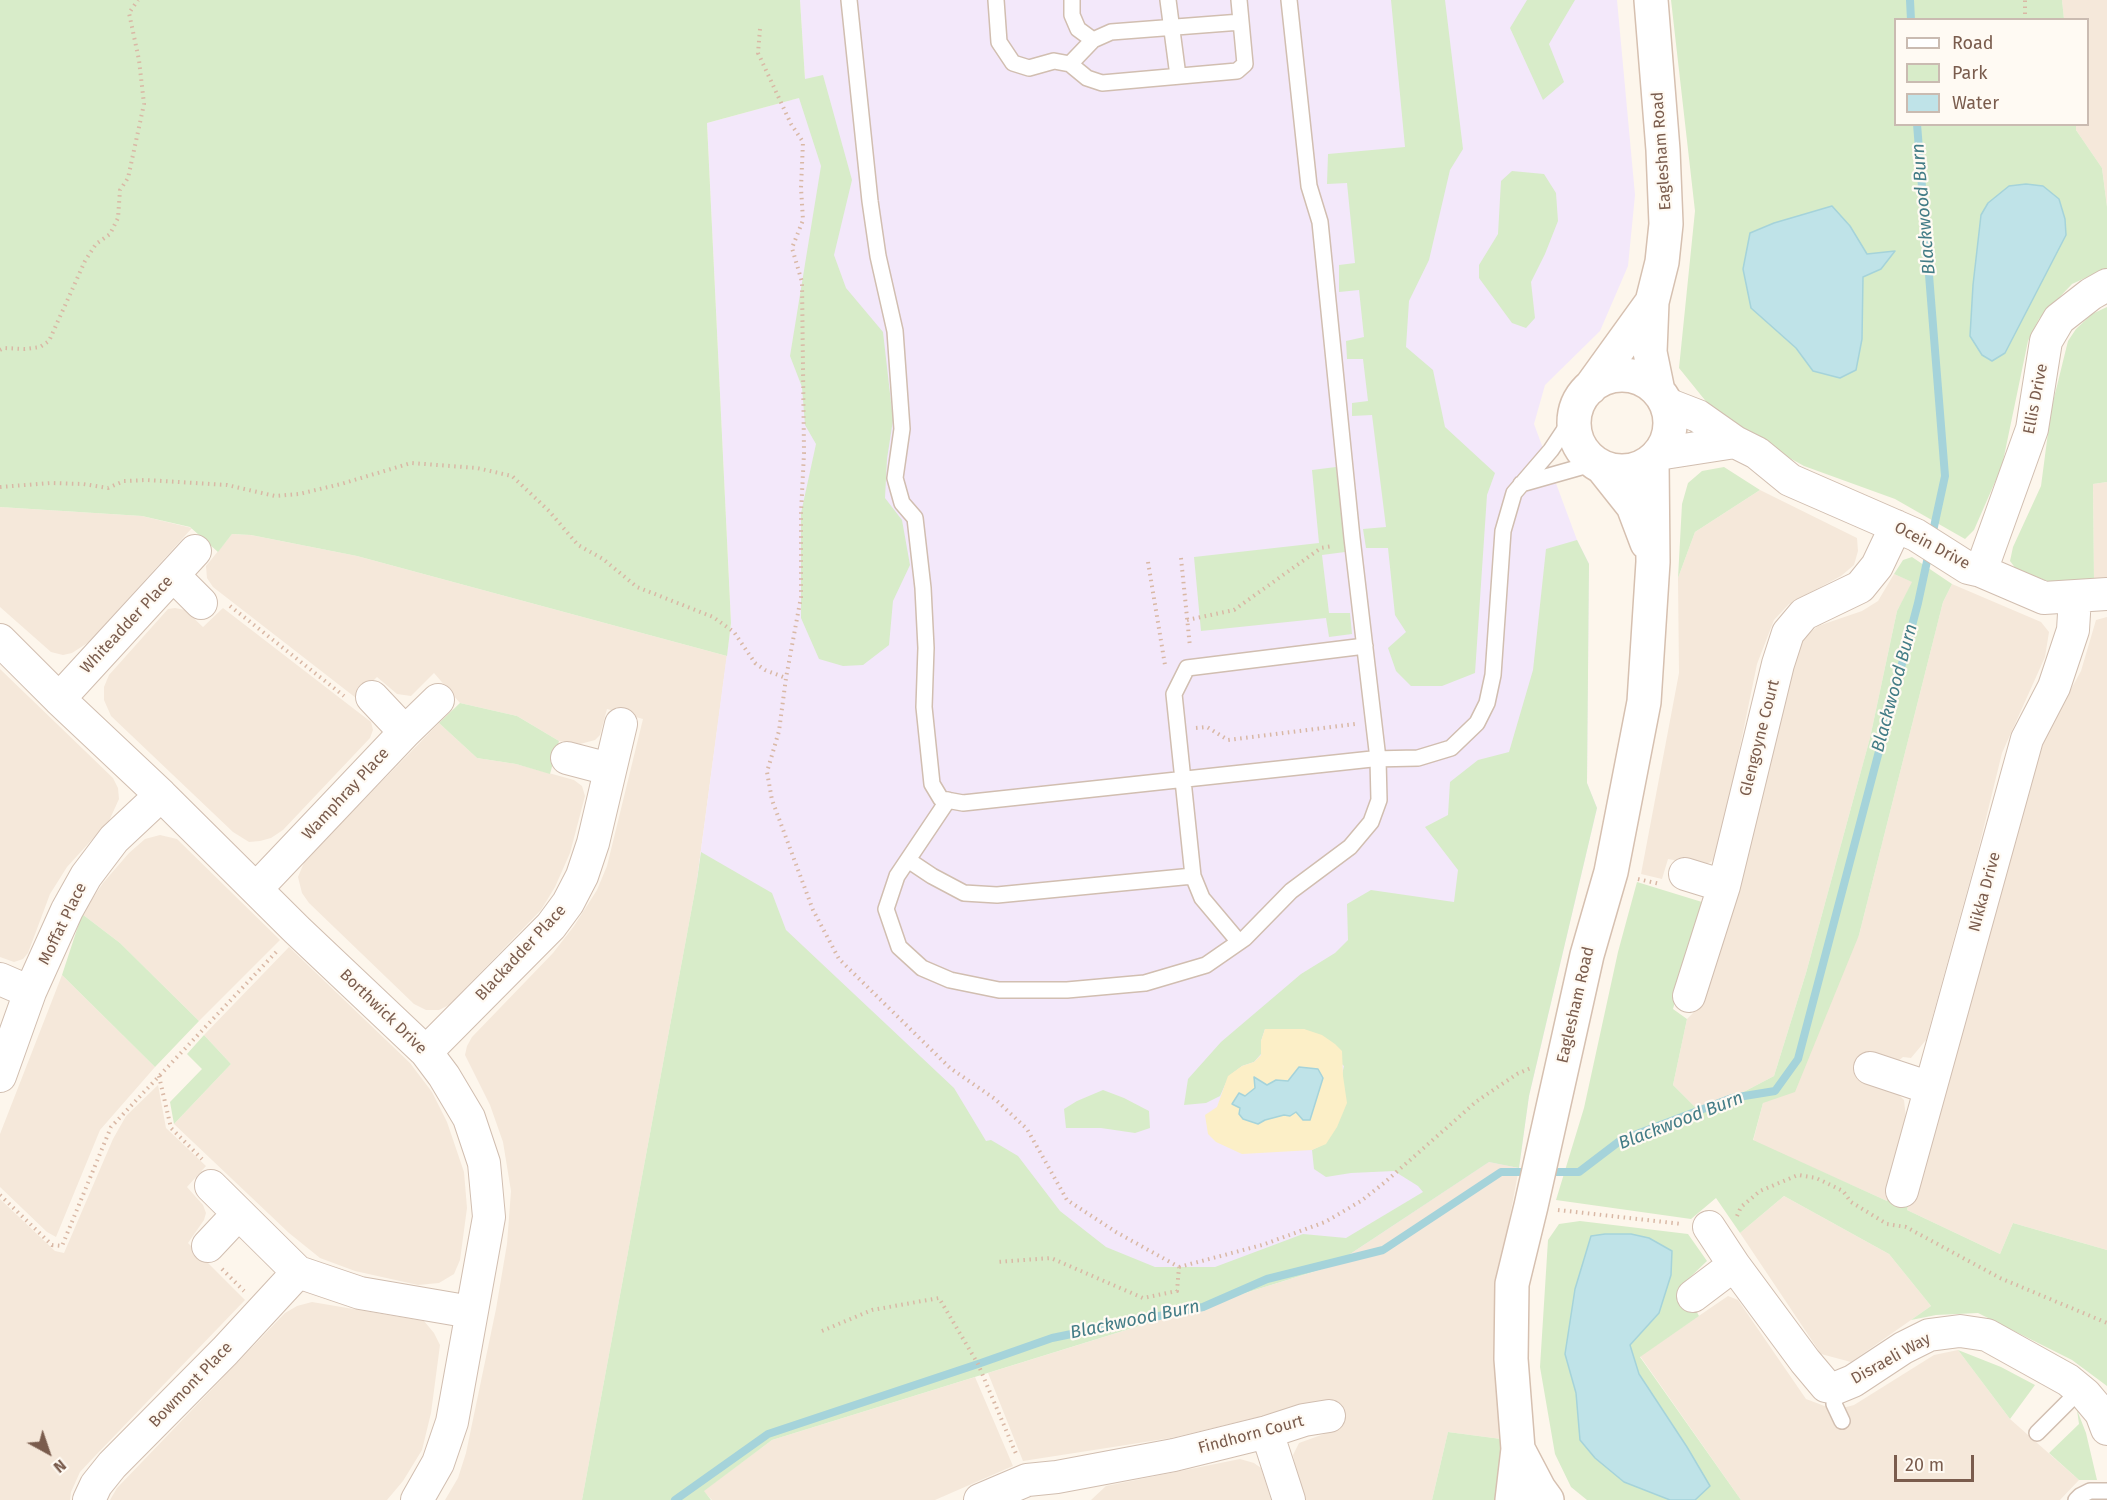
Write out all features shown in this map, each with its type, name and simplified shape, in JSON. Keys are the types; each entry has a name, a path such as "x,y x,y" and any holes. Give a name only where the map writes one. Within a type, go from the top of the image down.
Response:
{"main road":[{"name":"Eaglesham Road","path":"1651,0 1663,150 1666,224 1662,262 1652,302"},
{"path":"1599,465 1616,471 1638,468 1663,450 1669,435 1671,420 1662,398 1650,352 1652,302"},
{"path":"1652,302 1582,402 1576,436 1587,456 1599,465 1633,506 1653,562"},
{"path":"1582,402 1600,381 1615,376 1631,376 1646,381 1662,398"},
{"name":"Eaglesham Road","path":"1518,1449 1511,1359 1512,1284 1587,955 1611,872 1644,702 1653,562 1655,457"},
{"path":"1512,1500 1518,1449"},
{"path":"1518,1449 1547,1500"}],"street":[{"name":"Ellis Drive","path":"1981,571 2032,429 2046,341 2059,319 2091,294 2107,285"},
{"name":"Ocein Drive","path":"1662,398 1698,416 1735,442 1757,453 1790,480 1906,531 1968,567 2044,598 2107,594"},
{"path":"1655,457 1735,442"},
{"name":"Glengoyne Court","path":"1689,996 1724,886 1778,664 1788,633 1804,614 1860,587 1906,531"},
{"name":"Whiteadder Place","path":"59,699 195,551"},
{"path":"173,575 201,603"},
{"name":"Nikka Drive","path":"1902,1191 2026,739 2054,687 2073,630 2075,597"},
{"name":"Borthwick Drive","path":"0,640 297,930 426,1052 469,1118 484,1163 489,1217 452,1422 438,1462 417,1500"},
{"path":"372,697 405,732"},
{"name":"Wamphray Place","path":"256,889 438,700"},
{"name":"Blackadder Place","path":"426,1052 545,932 568,903 582,876 593,843 621,724"},
{"path":"567,758 609,769"},
{"name":"Moffat Place","path":"0,1076 30,992 67,910 86,876 114,839 160,795"},
{"path":"1684,874 1724,886"},
{"path":"0,979 30,992"},
{"path":"1870,1068 1930,1088"},
{"path":"211,1186 298,1272 360,1293 471,1312"},
{"path":"208,1246 238,1214"},
{"path":"1693,1296 1722,1246"},
{"name":"Disraeli Way","path":"1722,1246 1819,1380 1826,1386 1836,1388 1853,1381 1903,1348 1929,1335 1960,1331 1988,1335 2068,1380 2101,1413 2107,1429"},
{"name":"Bowmont Place","path":"89,1500 96,1485 112,1465 298,1272"},
{"name":"Findhorn Court","path":"980,1500 1048,1486 1304,1420 1329,1416"},
{"path":"1267,1431 1289,1500"}],"lane":[{"path":"849,0 870,201 878,256 895,331 902,429 895,478 902,503 915,518 923,588 926,648 924,707 932,784 941,799 963,803 1378,759 1418,758 1451,748 1477,723 1487,703 1493,675 1503,531 1514,493 1551,450 1582,402"},
{"path":"996,0 999,42 1012,63 1029,68 1054,61 1070,64 1087,78 1102,83 1237,71 1245,64 1239,0"},
{"path":"1072,0 1072,15 1078,29 1094,40"},
{"path":"1168,0 1178,76"},
{"path":"948,800 897,876 886,909 899,947 922,968 950,980 999,990 1067,990 1145,983 1206,965 1239,942 1291,891 1350,847 1371,822 1379,800 1378,759 1320,222 1309,186 1289,0"},
{"path":"1070,64 1094,40 1111,32 1241,22"},
{"path":"1521,484 1599,465"},
{"path":"1239,942 1202,898 1193,876 1174,694 1188,671 1365,646"},
{"path":"908,860 964,893 997,895 1193,876"},
{"path":"1836,1388 1834,1404 1842,1421"},
{"path":"2037,1433 2080,1390"},
{"path":"2076,1500 2090,1491 2107,1491"}],"path":[{"path":"0,351 4,348 40,347 49,341 85,261 96,244 110,234 118,218 120,190 129,178 144,104 139,60 129,13 138,0"},
{"path":"2025,0 2025,18"},
{"path":"760,29 758,53 791,124 803,142 801,188 803,220 792,248 802,282 803,316 804,453 801,597 779,730 767,772 772,800 813,910 839,959 950,1068 995,1099 1027,1129 1067,1200 1116,1232 1179,1267 1262,1245 1325,1222 1361,1201 1384,1183 1477,1101 1517,1074 1537,1066"},
{"path":"0,487 51,483 83,484 108,488 124,481 146,480 227,485 275,496 299,494 411,464 477,468 512,476 549,511 578,545 603,559 637,587 713,618 735,632 755,663 786,678"},
{"path":"1187,620 1234,609 1321,548 1353,544"},
{"path":"1148,562 1166,668 1188,671 1187,620 1181,558"},
{"path":"201,603 220,599 353,702 372,697"},
{"path":"1178,729 1207,727 1228,740 1374,722"},
{"path":"1611,872 1672,887 1684,874"},
{"path":"0,1195 52,1245 62,1246 111,1127 297,930"},
{"path":"159,1075 171,1128 208,1166 211,1173 211,1186"},
{"path":"1531,1206 1722,1246 1741,1208 1760,1191 1798,1175 1816,1178 1843,1191 1851,1202 1887,1224 1906,1227 2000,1278 2107,1323"},
{"path":"208,1246 204,1252 263,1310"},
{"path":"997,1262 1051,1258 1143,1298 1177,1291 1179,1267"},
{"path":"822,1331 872,1310 939,1298 1048,1486"}],"shaded area":[{"path":"800,0 1617,0 1635,195 1628,266 1600,331 1545,385 1534,424 1577,540 1589,564 1587,783 1597,808 1529,1096 1519,1168 1489,1162 1332,1266 1080,1344 697,880 731,623 707,123 806,96"},
{"path":"2062,0 2107,0 2107,207 2102,168 2076,130 2076,126 2089,126 2089,18 2064,18"},
{"path":"2107,482 2107,579 2094,582 2093,484"},
{"path":"1760,490 1857,538 1858,551 1854,565 1841,576 1789,604 1774,620 1757,664 1718,854 1711,862 1703,865 1668,859 1662,879 1641,874 1679,673 1678,578 1695,532"},
{"path":"0,507 142,516 192,528 89,642 72,653 63,655 51,652 0,607"},
{"path":"232,534 251,535 357,556 727,656 697,880 582,1500 445,1500 458,1478 466,1453 496,1309 507,1244 511,1191 503,1142 490,1105 465,1055 472,1037 553,953 597,890 607,866 643,719 607,709 600,735 595,740 580,744 559,741 517,716 460,703 434,673 411,696 397,694 377,677 356,698 213,587 207,578 206,566"},
{"path":"1894,574 1913,582 1897,611 1870,738 1806,973 1774,1076 1732,1098 1699,1111 1673,1085 1687,1019 1695,1011 1747,844 1800,641 1818,626 1862,611 1878,601"},
{"path":"1952,584 2041,622 2049,632 2045,657 2002,753 1977,855 1926,1040 1911,1058 1903,1057 1896,1063 1894,1090 1904,1100 1906,1118 1887,1201 1753,1141 1763,1103 1859,935 1943,602"},
{"path":"223,608 371,722 373,730 370,738 283,830 271,838 249,842 233,832 111,716 104,700 104,687 109,675 168,609 185,610 203,627"},
{"path":"2107,617 2107,1250 2013,1223 2000,1254 1907,1210 2039,747 2081,671 2096,620"},
{"path":"0,669 113,778 118,788 119,799 109,821 67,867 50,894 28,953 23,959 14,962 0,957"},
{"path":"439,723 477,758 516,764 574,780 582,786 585,796 570,853 555,887 541,910 449,1005 439,1010 426,1010 414,1004 309,903 302,893 298,877 305,860"},
{"path":"160,835 177,839 280,940 199,1021 120,943 82,914 103,883 129,853 145,839"},
{"path":"289,947 410,1063 432,1092 447,1122 464,1172 467,1208 460,1260 454,1274 439,1283 418,1285 355,1271 320,1258 289,1233 174,1124 231,1064 204,1035"},
{"path":"62,975 155,1067 100,1130 56,1237 47,1232 0,1187 0,1134"},
{"path":"158,1085 166,1128 206,1166 187,1187 203,1205 206,1213 204,1220 188,1243 245,1300 80,1472 70,1500 0,1500 0,1199 55,1251 64,1253 113,1139 126,1116"},
{"path":"1489,1161 1519,1168 1496,1291 1501,1439 1448,1432 1432,1500 1302,1500 1293,1455 1299,1443 1338,1429 1339,1402 1267,1415 1171,1438 1023,1461 988,1373 1332,1266"},
{"path":"1784,1196 1889,1254 1931,1306 1851,1362 1821,1354 1740,1233"},
{"path":"1728,1296 1738,1300 1806,1399 1835,1410 1854,1405 1934,1355 1958,1350 2010,1419 2079,1480 2060,1500 1741,1500 1640,1356"},
{"path":"312,1302 424,1321 440,1345 431,1413 422,1450 403,1481 387,1500 110,1500 117,1488 285,1313 297,1306"},
{"path":"975,1377 1013,1466 935,1500 712,1500 703,1491 772,1440"},
{"path":"1240,1459 1254,1463 1261,1468 1271,1500 1091,1500 1106,1486"}],"green space":[{"path":"0,0 800,0 805,79 823,75 852,180 834,255 846,288 883,332 893,420 887,459 885,498 902,520 910,565 893,601 889,645 863,665 843,666 819,659 801,618 801,513 816,444 805,425 802,387 790,356 821,166 799,98 707,123 731,623 727,656 357,556 251,535 232,534 218,552 190,527 142,516 0,507"},
{"path":"1391,0 1445,0 1463,149 1450,170 1429,260 1409,301 1406,347 1433,370 1445,427 1495,473 1487,495 1475,673 1442,686 1411,686 1396,671 1388,648 1406,632 1395,615 1388,548 1366,548 1363,529 1386,527 1372,415 1352,416 1352,403 1368,401 1363,359 1347,359 1346,341 1364,337 1359,290 1339,292 1339,265 1355,263 1347,183 1327,184 1328,154 1405,147"},
{"path":"1527,0 1575,0 1549,44 1564,82 1543,100 1510,28"},
{"path":"1671,0 2062,0 2064,18 1894,18 1894,126 2076,126 2076,130 2102,168 2107,207 2107,268 2072,284 2039,319 2028,341 2002,466 1974,530 1965,539 1895,499 1804,466 1721,420 1679,368 1695,211"},
{"path":"1512,171 1544,174 1556,193 1558,221 1531,282 1535,318 1526,328 1512,323 1479,278 1479,265 1498,234 1501,181"},
{"path":"2107,307 2107,482 2093,484 2094,582 2050,582 2016,569 2010,561 2013,547 2041,486 2051,410 2068,341 2076,329 2092,314"},
{"path":"1336,467 1345,552 1322,555 1329,613 1350,613 1352,634 1329,637 1326,618 1201,631 1194,557 1319,543 1312,470"},
{"path":"1724,467 1760,490 1695,532 1678,578 1682,504 1688,483 1702,471"},
{"path":"1577,540 1589,564 1587,783 1597,808 1529,1096 1519,1168 1489,1162 1332,1266 772,1440 704,1491 711,1500 582,1500 701,852 772,893 786,930 954,1088 986,1141 991,1140 1018,1156 1060,1211 1106,1247 1155,1267 1215,1267 1303,1234 1346,1238 1423,1192 1418,1186 1394,1171 1326,1177 1314,1169 1312,1150 1326,1143 1344,1066 1304,1029 1265,1029 1261,1041 1261,1054 1254,1062 1242,1066 1229,1076 1220,1096 1206,1103 1184,1105 1188,1079 1221,1042 1301,974 1335,953 1348,940 1347,904 1371,890 1454,902 1458,870 1425,827 1448,815 1450,782 1478,760 1509,752 1533,670 1546,549"},
{"path":"1912,557 1952,584 1943,602 1859,935 1795,1092 1763,1103 1753,1140 1887,1201 1888,1196 1909,1202 1907,1210 2000,1254 2013,1223 2107,1250 2107,1386 2072,1360 1978,1313 1936,1315 1911,1320 1931,1306 1889,1254 1784,1196 1740,1233 1716,1198 1691,1219 1556,1200 1584,1108 1618,952 1637,882 1702,902 1673,1009 1687,1019 1673,1085 1699,1111 1732,1098 1774,1076 1806,973 1870,738 1897,611 1912,582 1894,574 1903,560"},
{"path":"460,703 517,716 559,741 550,774 516,764 477,758 439,723"},
{"path":"82,914 120,943 199,1021 155,1067 62,975"},
{"path":"204,1035 231,1064 174,1124 170,1102 202,1069 187,1054"},
{"path":"1103,1090 1149,1111 1150,1128 1135,1133 1101,1128 1066,1128 1064,1109"},
{"path":"1580,1221 1688,1234 1707,1261 1682,1285 1699,1316 1640,1357 1741,1500 1695,1500 1709,1486 1687,1447 1639,1374 1630,1345 1659,1313 1565,1354 1576,1393 1580,1440 1624,1482 1670,1500 1587,1500 1571,1487 1555,1454 1540,1367 1548,1240 1559,1224"},
{"path":"1958,1350 2001,1367 2035,1385 2010,1419"},
{"path":"2077,1410 2086,1433 2097,1480 2079,1480 2049,1453 2079,1424"},
{"path":"1448,1432 1501,1439 1502,1471 1499,1500 1432,1500"}],"sand":[{"path":"1265,1029 1304,1029 1322,1035 1342,1051 1347,1103 1337,1127 1326,1144 1312,1150 1242,1154 1216,1142 1208,1134 1205,1115 1217,1107 1228,1076 1242,1066 1254,1062 1261,1055 1261,1041"}],"water":[{"path":"2026,184 2043,186 2059,199 2065,219 2066,235 2005,353 1992,361 1982,355 1970,336 1981,215 1988,203 2009,186"},
{"path":"1832,206 1850,226 1867,254 1895,251 1881,269 1863,277 1862,339 1856,370 1840,378 1813,371 1796,348 1751,308 1743,269 1750,233 1774,223"},
{"path":"1299,1067 1318,1069 1323,1078 1310,1120 1303,1120 1296,1112 1290,1116 1284,1115 1258,1124 1243,1119 1239,1114 1240,1108 1232,1104 1239,1093 1245,1096 1255,1088 1254,1077 1267,1085 1276,1080 1288,1081"},
{"path":"1631,1234 1649,1238 1672,1251 1671,1275 1659,1313 1630,1345 1639,1374 1710,1486 1695,1500 1670,1500 1624,1482 1595,1458 1580,1440 1576,1393 1565,1354 1575,1289 1591,1236"}],"waterway":[{"name":"Blackwood Burn","path":"1910,0 1911,18"},
{"name":"Blackwood Burn","path":"1917,126 1945,476 1932,536"},
{"name":"Blackwood Burn","path":"1545,1172 1579,1172 1621,1140 1732,1098 1775,1091 1798,1059 1918,603 1929,552"},
{"name":"Blackwood Burn","path":"675,1500 768,1434 1052,1338 1203,1307 1267,1279 1383,1250 1501,1172 1532,1172"}]}
